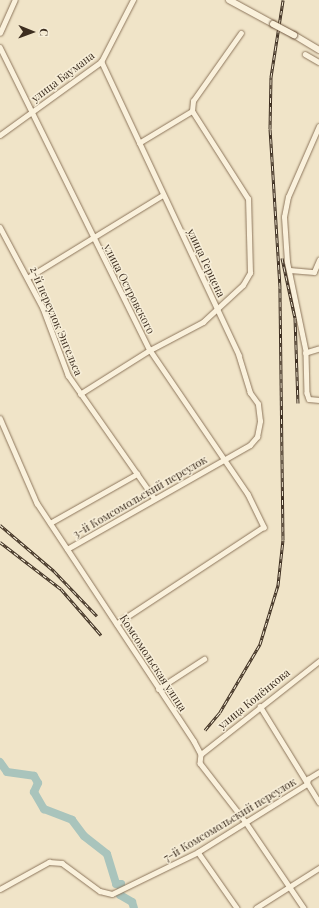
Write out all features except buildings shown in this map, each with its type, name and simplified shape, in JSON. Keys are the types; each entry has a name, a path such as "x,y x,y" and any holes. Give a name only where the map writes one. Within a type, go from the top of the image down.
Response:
{"main road":[{"path":"229,0 319,50"}],"street":[{"path":"0,33 15,0"},
{"name":"улица Баумана","path":"0,134 101,62 133,0"},
{"path":"80,394 150,350 203,322 243,285 250,273 248,199 192,111 193,101 241,33"},
{"name":"улица Островского","path":"0,47 150,350 222,460 248,494 264,527 117,624"},
{"path":"304,54 319,62"},
{"name":"улица Герцена","path":"101,62 239,356 250,393 258,404 260,421 258,437 250,444 222,460"},
{"path":"140,143 192,111"},
{"path":"319,126 288,197 284,217 290,270 306,353 307,393 309,398 319,400"},
{"path":"29,277 164,195"},
{"name":"2-й переулок Энгельса","path":"0,227 29,277 68,375 154,498"},
{"path":"290,270 314,272 319,260"},
{"path":"306,353 319,349"},
{"name":"Комсомольская улица","path":"0,418 37,503 201,754 200,763 245,821 304,908"},
{"name":"3-й Комсомольский переулок","path":"67,549 222,460"},
{"path":"50,523 137,474"},
{"path":"158,689 204,659"},
{"name":"улица Конёнкова","path":"201,754 319,661"},
{"path":"260,706 319,802"},
{"name":"7-й Комсомольский переулок","path":"0,889 49,862 62,864 100,891 112,894 198,852 245,821 308,784 308,779 319,772"},
{"path":"198,852 237,908"},
{"path":"256,908 319,868"}],"waterway":[{"path":"0,762 7,772 34,776 38,783 34,792 44,809 72,820 84,836 107,854 116,884 121,884 120,895 132,902 134,908"}],"railway":[{"path":"205,730 220,712 260,644 278,585 283,540 280,287 270,129 271,77 283,0"},
{"path":"282,258 295,318 298,403"},
{"path":"0,525 54,571 97,616"},
{"path":"0,542 61,589 101,635"}]}
